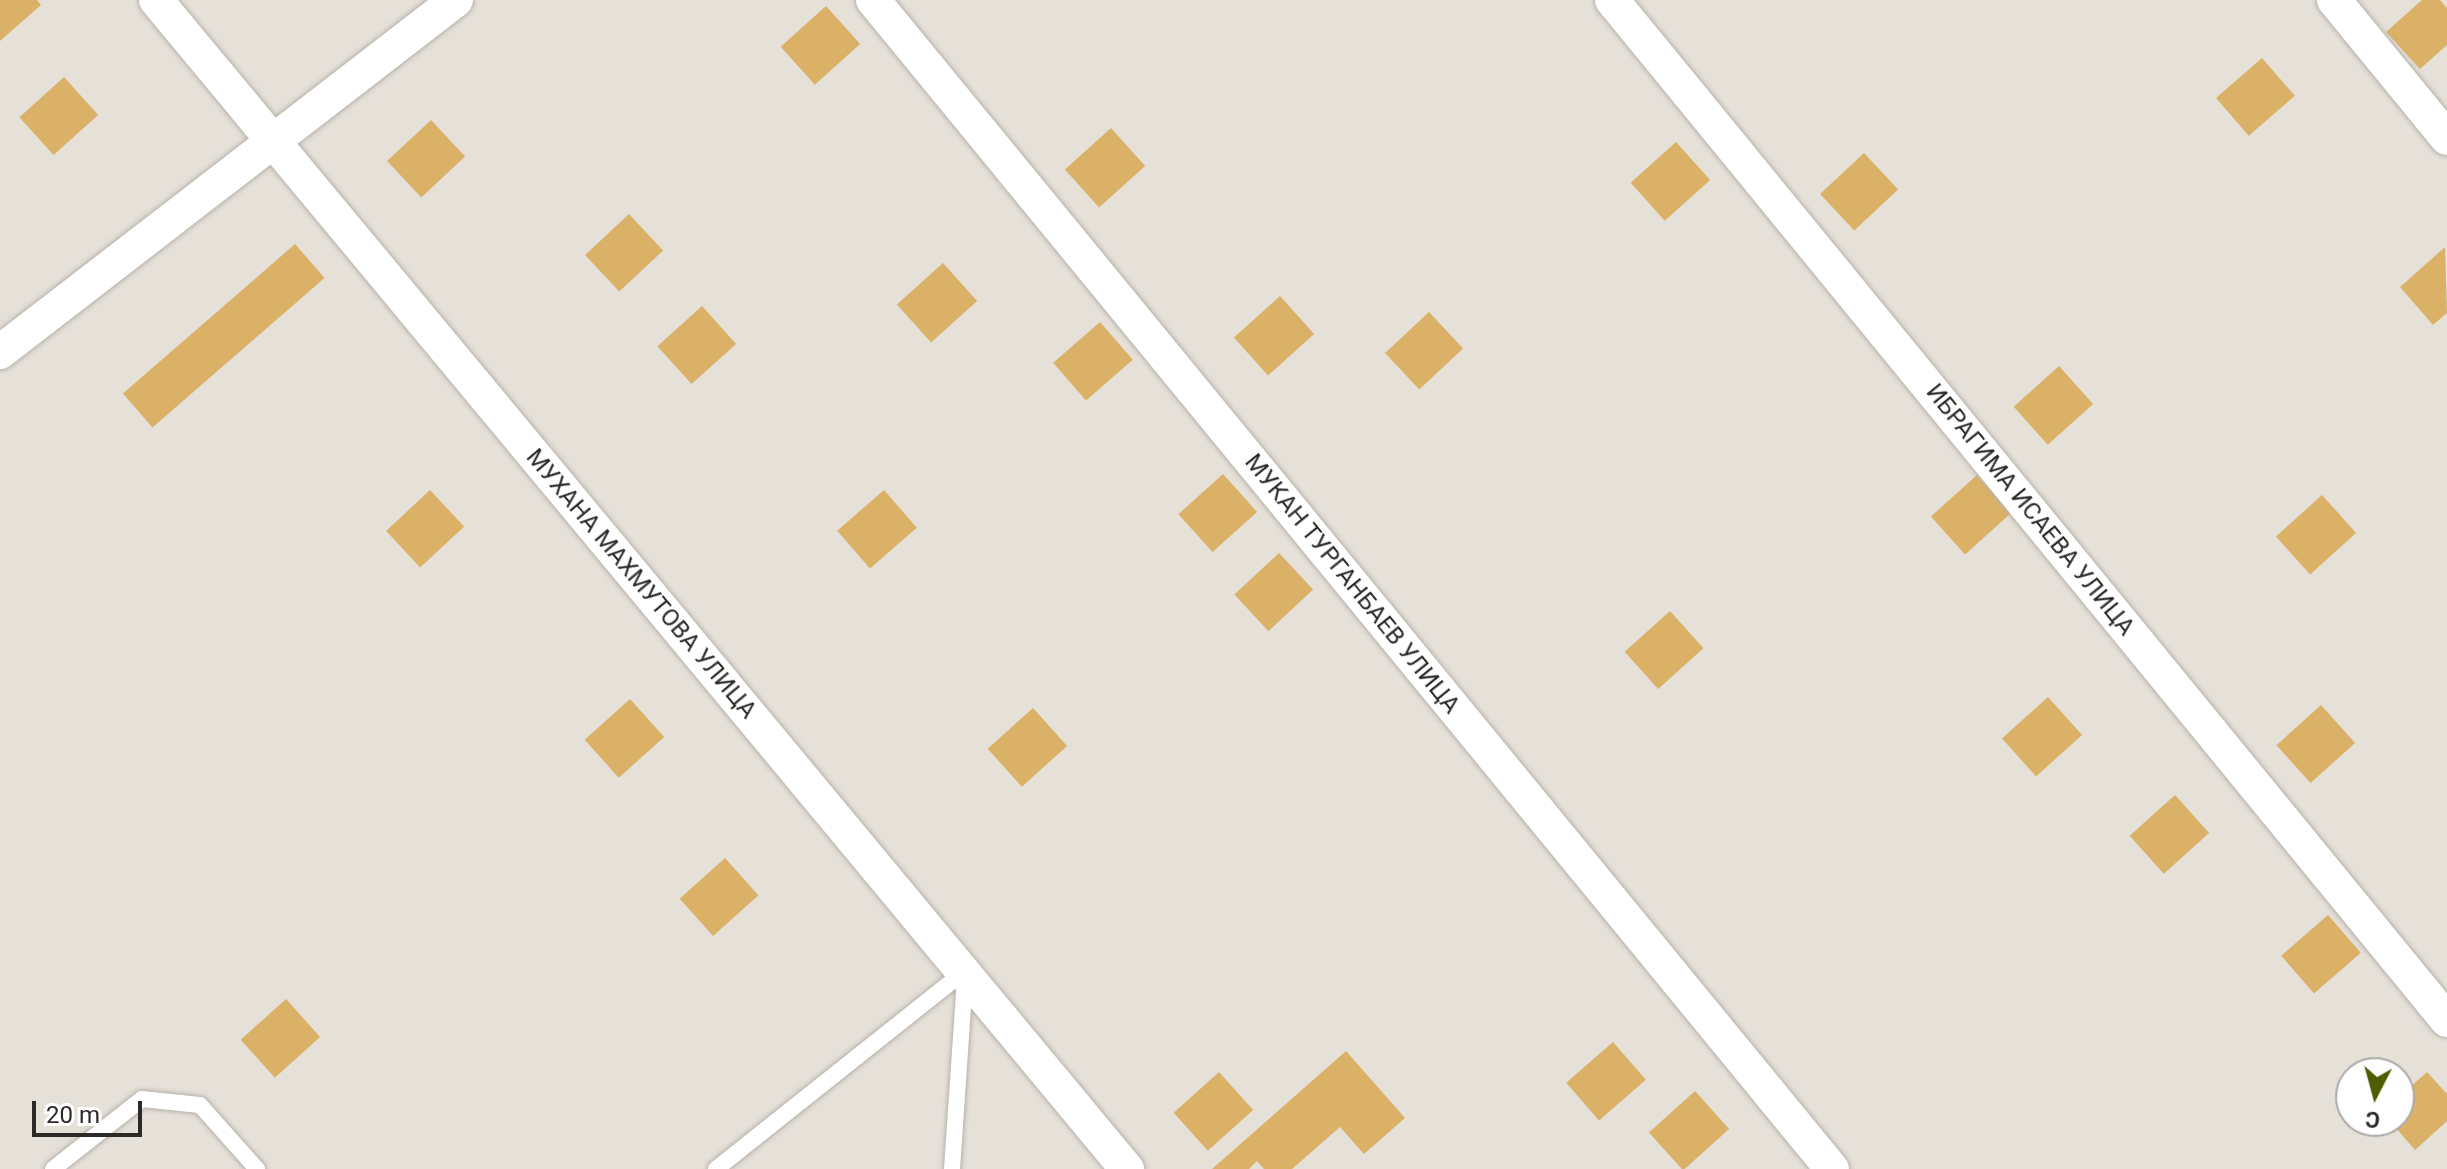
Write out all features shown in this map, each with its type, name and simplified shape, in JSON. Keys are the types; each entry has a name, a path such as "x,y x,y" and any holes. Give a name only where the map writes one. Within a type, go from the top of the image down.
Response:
{"street":[{"name":"МУХАНА МАХМУТОВА УЛИЦА","path":"156,0 1127,1169"},
{"path":"0,352 456,0"},
{"name":"МУКАН ТУРГАНБАЕВ УЛИЦА","path":"873,0 1832,1169"},
{"name":"ИБРАГИМА ИСАЕВА УЛИЦА","path":"1612,0 2447,1020"},
{"path":"2334,0 2447,138"}],"lane":[{"path":"716,1169 965,971"},
{"path":"952,1169 965,971"},
{"path":"53,1169 142,1099 200,1105 257,1169"}],"building":[{"path":"0,0 37,0 41,5 0,41"},
{"path":"2422,0 2440,0 2447,8 2447,45 2420,69 2386,32"},
{"path":"826,6 860,44 815,85 781,47"},
{"path":"2262,58 2295,96 2249,136 2216,98"},
{"path":"64,77 98,115 54,155 19,117"},
{"path":"431,120 465,157 421,197 387,161"},
{"path":"1111,128 1145,166 1099,207 1065,169"},
{"path":"1676,142 1710,180 1665,221 1631,183"},
{"path":"1864,153 1898,190 1854,230 1820,194"},
{"path":"629,214 663,251 619,291 585,255"},
{"path":"295,244 325,278 152,428 123,394"},
{"path":"2445,247 2447,313 2433,325 2400,287"},
{"path":"943,263 977,301 931,342 897,304"},
{"path":"1280,296 1314,334 1268,375 1234,337"},
{"path":"702,306 736,344 692,384 657,346"},
{"path":"1429,312 1463,349 1419,389 1385,353"},
{"path":"1100,322 1133,360 1086,400 1053,363"},
{"path":"2059,366 2093,404 2048,445 2014,407"},
{"path":"1223,474 1257,512 1213,552 1178,514"},
{"path":"1977,475 2011,513 1965,554 1931,516"},
{"path":"430,490 464,527 420,567 386,531"},
{"path":"884,490 917,528 870,568 837,531"},
{"path":"2322,495 2356,533 2310,574 2276,536"},
{"path":"1279,553 1313,590 1268,631 1234,595"},
{"path":"1670,611 1703,648 1658,689 1625,652"},
{"path":"2048,697 2082,735 2036,776 2002,738"},
{"path":"630,699 664,737 619,778 585,740"},
{"path":"2321,705 2355,743 2311,783 2276,745"},
{"path":"1033,708 1067,746 1022,787 988,749"},
{"path":"2175,795 2209,833 2164,874 2130,836"},
{"path":"725,858 758,895 713,936 680,899"},
{"path":"2328,915 2361,953 2314,993 2281,956"},
{"path":"286,999 320,1037 275,1078 241,1040"},
{"path":"1613,1042 1646,1080 1599,1120 1566,1083"},
{"path":"1346,1051 1405,1118 1364,1154 1340,1127 1292,1169 1264,1169 1257,1161 1249,1169 1212,1169"},
{"path":"1219,1072 1253,1110 1208,1151 1174,1113"},
{"path":"2427,1072 2447,1094 2447,1121 2415,1150 2404,1137 2415,1137 2415,1083"},
{"path":"1695,1091 1729,1129 1685,1169 1649,1132"}]}
